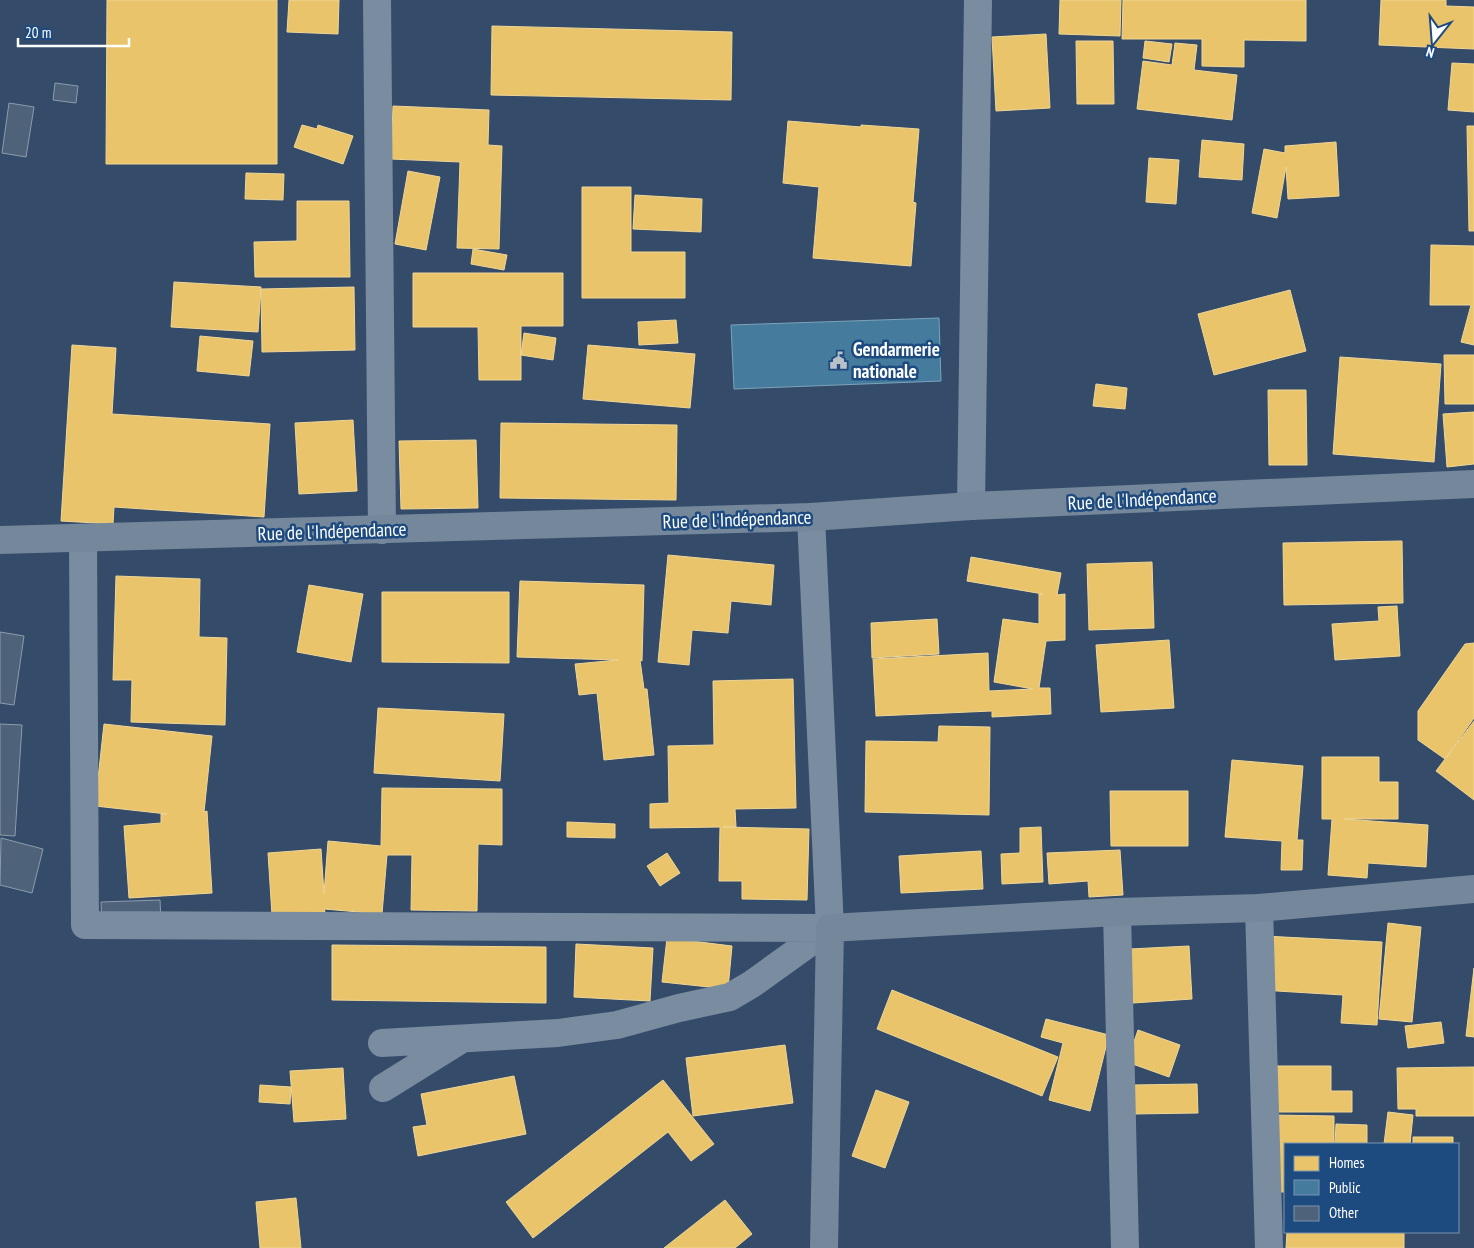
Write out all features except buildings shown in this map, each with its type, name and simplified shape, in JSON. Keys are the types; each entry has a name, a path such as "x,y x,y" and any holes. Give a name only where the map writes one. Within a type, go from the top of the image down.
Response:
{"main road":[{"name":"Rue de l'Indépendance","path":"0,540 811,517 971,506 1474,484"},
{"path":"824,1248 830,928 1117,912 1259,908 1474,889"}],"street":[{"path":"377,0 382,530"},
{"path":"971,506 978,0"},
{"path":"811,517 830,928"},
{"path":"83,538 85,925 830,928"},
{"path":"1259,908 1269,1248"},
{"path":"1117,912 1125,1248"},
{"path":"382,1043 558,1033 617,1025 679,1008 730,997 752,984 830,928"},
{"path":"383,1088 463,1038"}],"place":[{"name":"Gendarmerie nationale","path":"839,360"}]}
